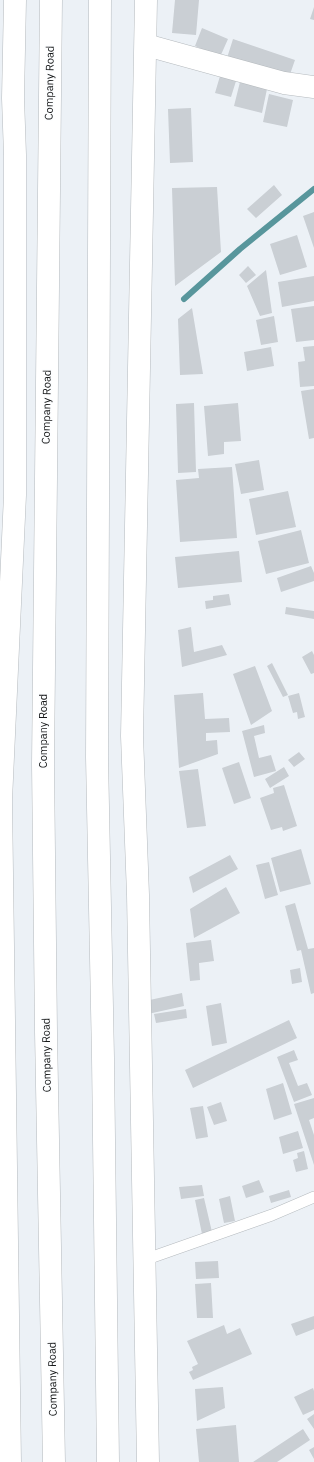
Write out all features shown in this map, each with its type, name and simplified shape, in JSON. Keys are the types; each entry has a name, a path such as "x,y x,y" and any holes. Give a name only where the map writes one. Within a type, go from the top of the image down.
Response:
{"main road":[{"path":"10,1462 1,800 15,495 15,155 7,98 14,0"},
{"name":"Company Road","path":"51,0 43,764 46,1040 54,1462"},
{"path":"100,0 97,757 103,1058 108,1462"},
{"path":"146,0 132,736 138,903 148,1462"},
{"path":"146,45 284,83 314,87"}],"lane":[{"path":"144,1260 272,1215 314,1197"}],"building":[{"path":"175,0 199,0 196,35 172,33"},
{"path":"314,7 314,20 310,19"},
{"path":"202,28 228,39 220,57 195,46"},
{"path":"233,39 295,60 288,80 227,58"},
{"path":"220,76 236,81 231,97 215,93"},
{"path":"240,82 267,89 262,113 234,106"},
{"path":"269,94 293,100 287,127 263,122"},
{"path":"191,108 193,162 170,163 168,109"},
{"path":"274,185 282,195 256,218 247,209"},
{"path":"217,187 221,252 175,286 172,188"},
{"path":"314,212 314,248 303,216"},
{"path":"297,235 307,267 280,275 270,244"},
{"path":"248,266 256,275 246,283 239,275"},
{"path":"266,270 272,313 260,316 247,286"},
{"path":"314,276 314,301 282,307 278,282"},
{"path":"314,306 314,340 296,342 291,309"},
{"path":"192,308 203,374 180,375 178,319"},
{"path":"274,316 278,342 261,345 256,320"},
{"path":"314,346 314,386 300,387 298,362 305,361 303,347"},
{"path":"271,347 274,366 247,371 244,352"},
{"path":"314,389 314,438 309,439 301,391"},
{"path":"194,403 196,472 178,473 176,404"},
{"path":"238,403 241,441 224,442 224,454 208,456 204,406"},
{"path":"259,460 264,490 241,494 235,464"},
{"path":"232,467 237,538 180,542 176,480 199,478 198,469"},
{"path":"288,491 296,527 256,535 249,499"},
{"path":"301,530 309,563 266,574 258,541"},
{"path":"239,551 242,582 178,588 175,557"},
{"path":"311,566 314,573 314,581 281,592 277,578"},
{"path":"229,594 231,605 206,609 205,601 213,600 213,596"},
{"path":"286,607 314,611 314,619 285,614"},
{"path":"191,627 194,652 222,645 227,655 182,667 178,630"},
{"path":"312,651 314,655 314,673 311,674 302,657"},
{"path":"272,663 288,695 283,697 267,666"},
{"path":"255,666 272,711 251,725 233,674"},
{"path":"203,693 205,719 229,718 230,732 206,733 206,741 217,740 218,754 179,768 174,695"},
{"path":"299,693 305,717 298,719 297,712 293,713 288,696"},
{"path":"264,725 265,733 254,736 259,758 271,755 276,771 254,777 242,731"},
{"path":"299,752 305,759 294,767 288,760"},
{"path":"239,762 251,798 234,804 222,768"},
{"path":"284,767 289,776 270,788 265,779"},
{"path":"198,769 206,826 187,828 179,771"},
{"path":"284,785 297,826 283,831 282,827 271,830 260,798 274,793 273,788"},
{"path":"301,849 311,884 280,892 271,858"},
{"path":"230,855 238,869 193,893 189,877"},
{"path":"269,862 278,895 265,899 256,865"},
{"path":"226,887 240,913 194,938 190,909"},
{"path":"295,903 308,949 314,948 314,993 311,994 301,950 297,951 285,906"},
{"path":"211,940 214,961 199,963 200,980 190,981 186,943"},
{"path":"300,968 302,982 292,984 290,970"},
{"path":"182,993 184,1006 148,1014 145,1001"},
{"path":"221,1003 227,1043 212,1046 206,1006"},
{"path":"186,1009 187,1018 156,1023 154,1014"},
{"path":"289,1020 297,1038 193,1088 185,1070"},
{"path":"294,1050 298,1060 289,1063 298,1086 307,1083 312,1095 294,1102 277,1057"},
{"path":"283,1083 292,1114 274,1120 266,1089"},
{"path":"314,1098 314,1118 309,1120 314,1135 314,1165 294,1104"},
{"path":"221,1102 227,1121 214,1125 207,1107"},
{"path":"203,1106 208,1137 196,1139 190,1108"},
{"path":"298,1131 303,1148 283,1154 279,1137"},
{"path":"304,1151 308,1169 296,1172 293,1160 298,1158 297,1153"},
{"path":"259,1180 264,1192 246,1198 242,1186"},
{"path":"202,1185 204,1196 181,1199 179,1187"},
{"path":"289,1190 291,1197 271,1203 269,1196"},
{"path":"230,1196 235,1221 224,1223 219,1199"},
{"path":"204,1198 212,1232 202,1234 195,1200"},
{"path":"218,1261 219,1278 196,1279 195,1262"},
{"path":"211,1283 213,1318 197,1318 195,1284"},
{"path":"314,1316 314,1329 296,1336 291,1324"},
{"path":"224,1325 227,1334 240,1328 252,1354 193,1380 189,1372 193,1370 192,1367 198,1364 187,1341"},
{"path":"223,1387 225,1408 197,1421 195,1389"},
{"path":"313,1388 314,1410 303,1415 294,1397"},
{"path":"314,1414 314,1429 307,1419"},
{"path":"236,1425 239,1462 199,1462 196,1429"},
{"path":"303,1429 310,1440 277,1462 253,1462"},
{"path":"314,1447 314,1459 309,1450"}],"waterway":[{"path":"184,299 240,249 314,189"}]}
